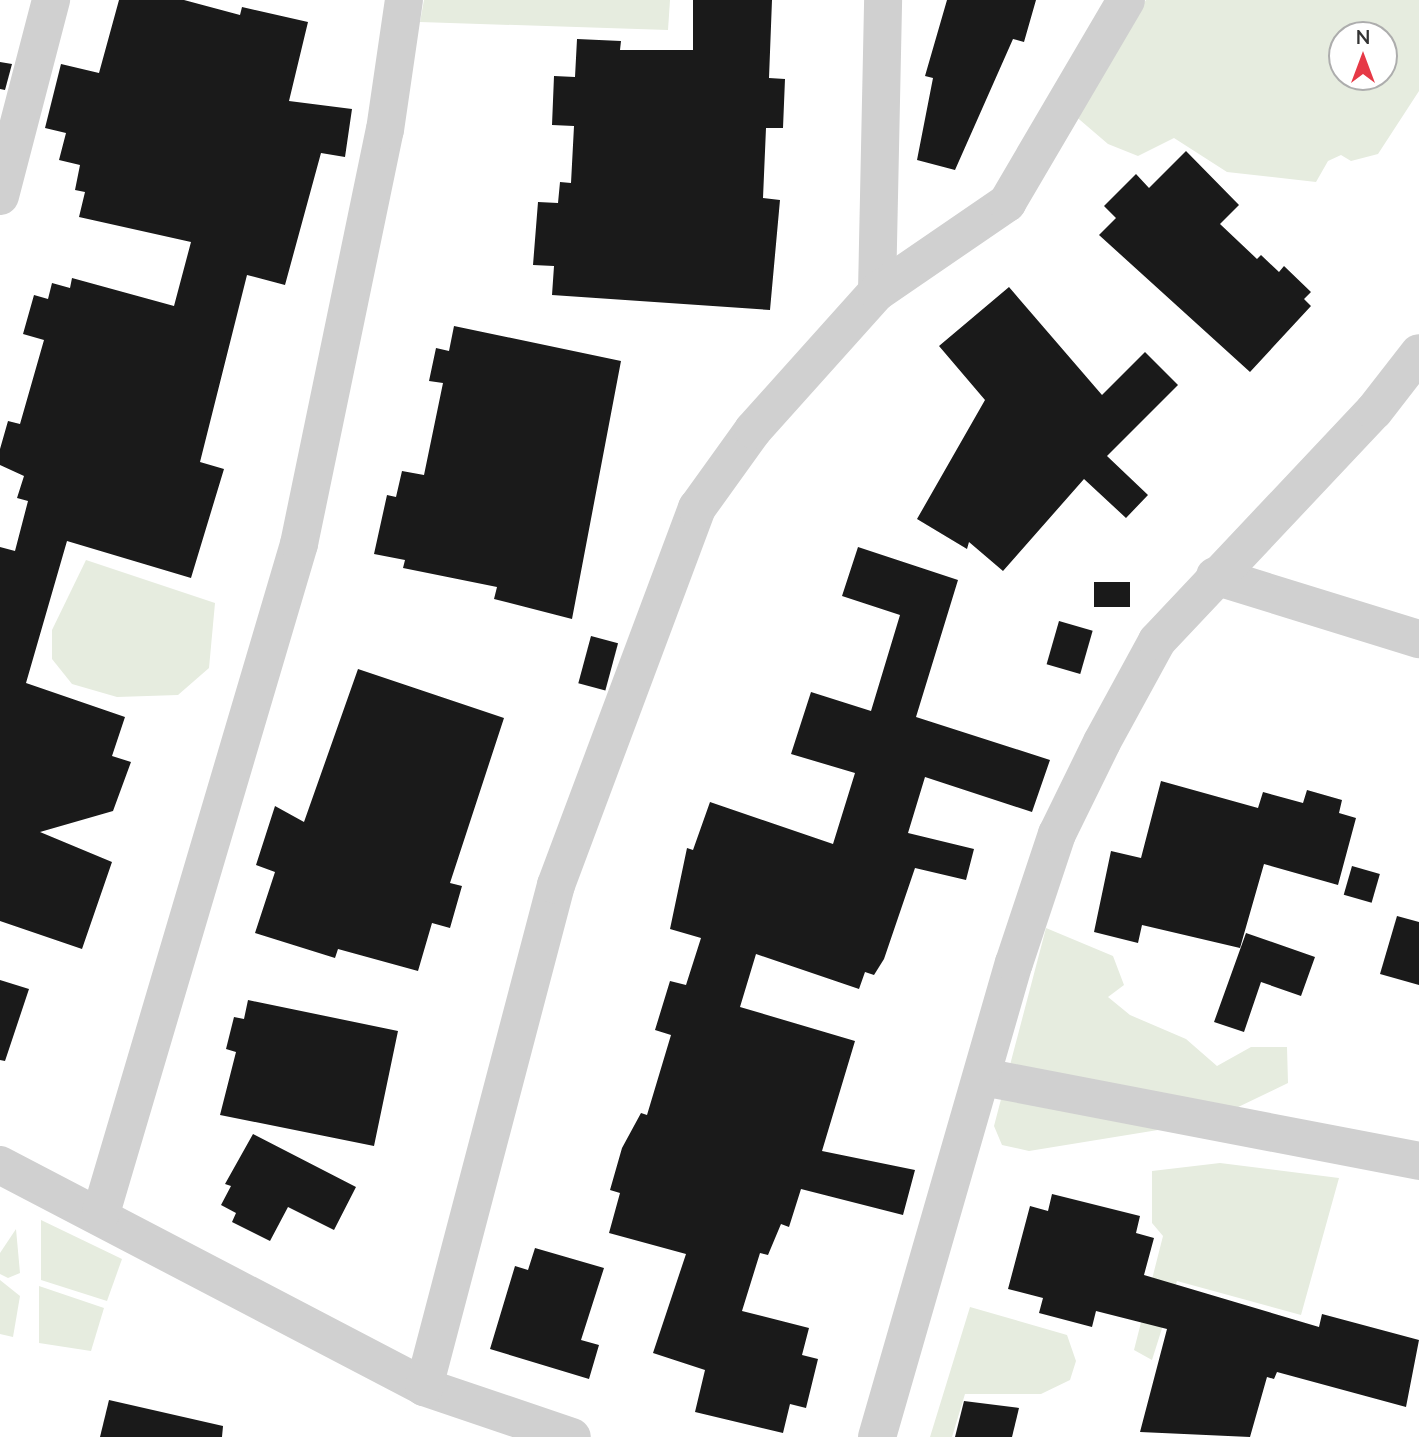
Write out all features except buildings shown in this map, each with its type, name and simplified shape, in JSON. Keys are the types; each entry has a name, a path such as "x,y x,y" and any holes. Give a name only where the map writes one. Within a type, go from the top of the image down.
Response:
{"street":[{"path":"0,196 51,0"},
{"path":"101,1213 299,544 386,130 404,0"},
{"path":"877,292 883,0"},
{"path":"424,1387 555,885 697,508 753,430 877,292 1007,203 1126,0"},
{"path":"877,1437 1057,834 1157,641 1215,576 1374,411 1419,353"},
{"path":"1215,576 1419,639"},
{"path":"983,1077 1419,1161"},
{"path":"0,1165 101,1213 424,1387 572,1437"}],"shaded area":[{"path":"424,0 670,0 668,30 420,22"},
{"path":"1146,0 1419,0 1419,91 1378,154 1351,161 1341,155 1328,161 1316,182 1227,172 1174,138 1138,156 1108,144 1073,114"},
{"path":"86,560 215,603 209,668 178,695 117,697 72,684 52,659 52,630"},
{"path":"1046,928 1113,956 1124,985 1108,997 1130,1015 1186,1039 1217,1066 1251,1047 1287,1047 1288,1083 1207,1122 1029,1151 1002,1145 994,1126"},
{"path":"1220,1163 1339,1178 1301,1315 1177,1281 1152,1360 1134,1350 1163,1236 1152,1223 1152,1171"},
{"path":"41,1220 122,1259 107,1301 41,1280"},
{"path":"16,1229 20,1273 8,1278 0,1274 0,1253"},
{"path":"0,1280 20,1296 13,1337 0,1334"},
{"path":"39,1286 104,1308 91,1351 39,1343"},
{"path":"970,1307 1067,1335 1076,1361 1070,1380 1041,1394 965,1394 952,1437 930,1437"}]}
